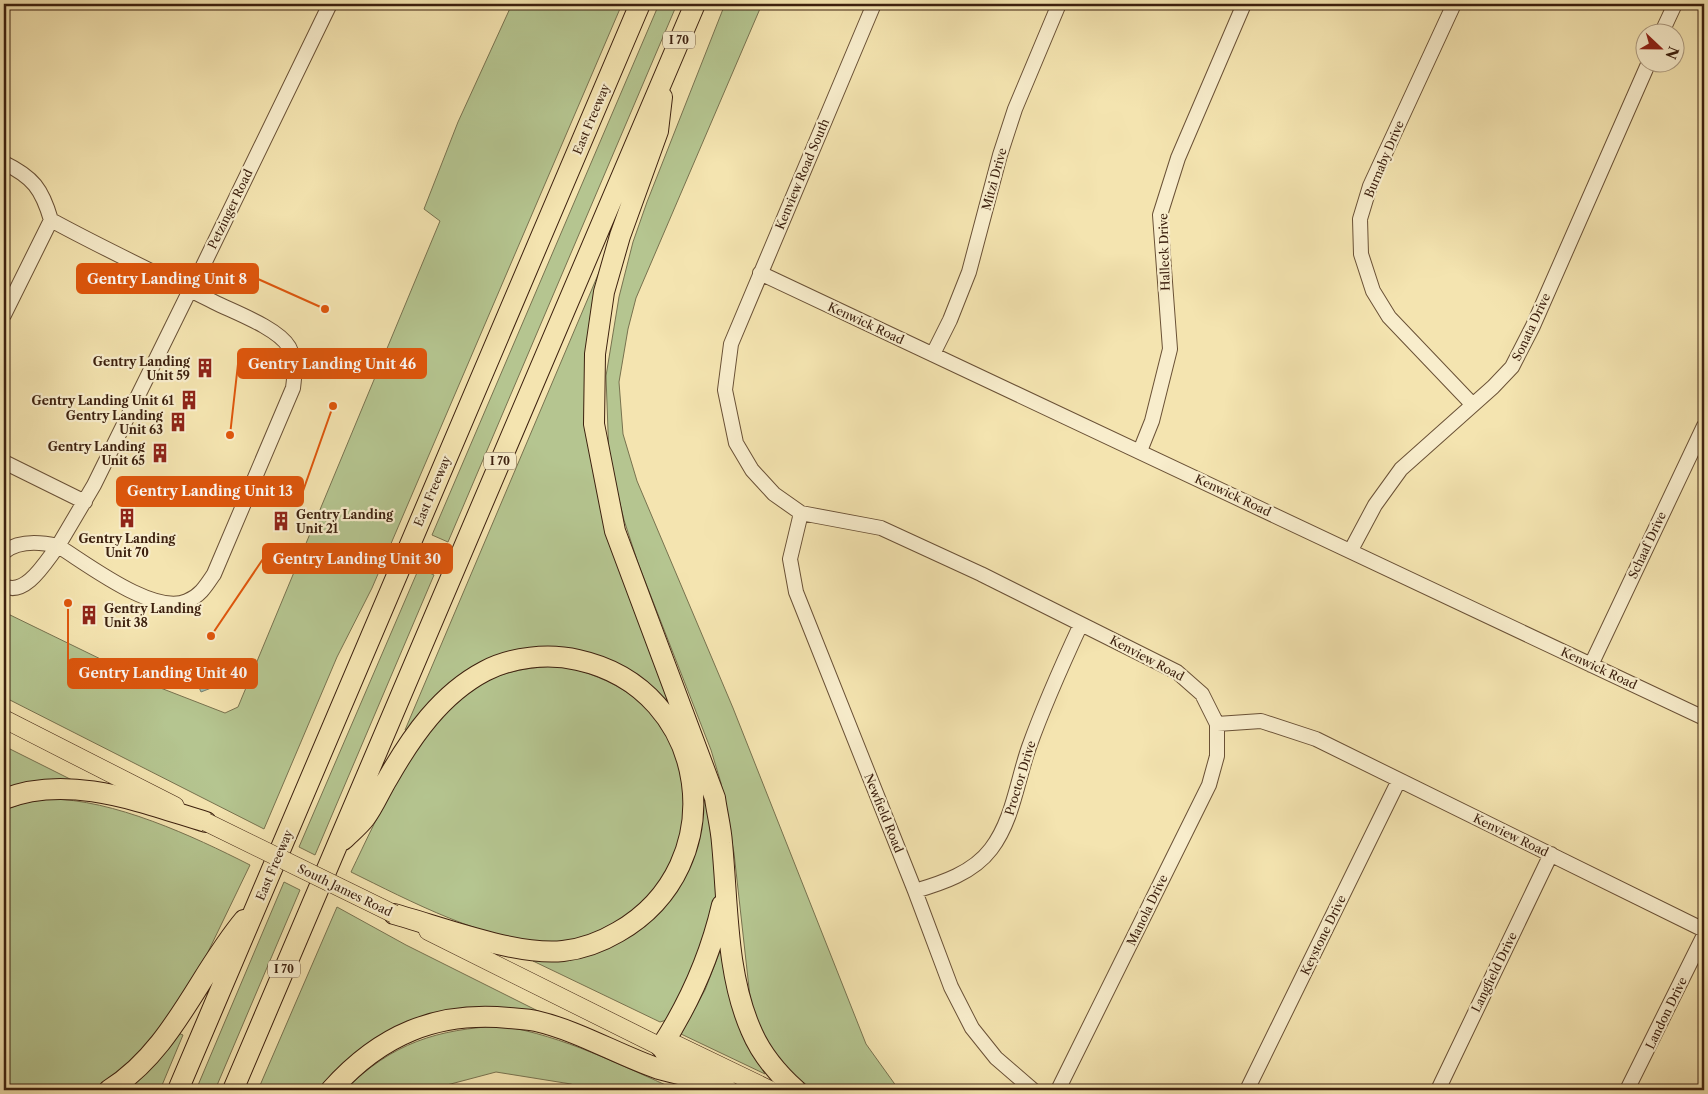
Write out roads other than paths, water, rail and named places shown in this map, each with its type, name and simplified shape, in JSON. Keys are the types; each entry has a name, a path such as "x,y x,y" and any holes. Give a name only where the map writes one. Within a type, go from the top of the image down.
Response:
{"highway":[{"name":"East Freeway","path":"178,1090 640,4"},
{"name":"I 70","path":"233,1090 694,4"},
{"path":"664,75 658,131 620,236 604,292 595,354 594,424 615,531 714,798 722,841 733,956 743,1008 751,1031 763,1054 777,1074 796,1090"},
{"path":"336,847 365,819 407,748 437,708 464,684 488,669 512,661 544,657 588,662 617,674 641,689 651,697 668,717 684,750 692,776 694,802 692,826 686,851 675,874 661,896 634,923 596,943 562,951 543,951 521,949 394,914"},
{"path":"4,799 29,791 46,789 88,791 122,797 206,822"},
{"path":"661,1047 696,985 716,932 726,890"},
{"path":"109,1090 127,1079 157,1046 191,999 222,946 258,903"},
{"path":"331,1090 349,1070 380,1046 446,1019 484,1016 535,1021 660,1070 708,1080"}],"main road":[{"name":"South James Road","path":"4,719 206,822 661,1047 677,1045 770,1090"},
{"name":"South James Road","path":"661,1047 668,1060 729,1090"}],"street":[{"name":"Kenview Road South","path":"731,344 874,4"},
{"name":"Mitzi Drive","path":"932,354 950,320 969,272 1015,109 1060,4"},
{"name":"Halleck Drive","path":"1140,451 1152,421 1170,349 1160,214 1178,158 1244,4"},
{"name":"Burnaby Drive","path":"1454,4 1370,186 1360,219 1361,254 1373,291 1389,317 1472,404"},
{"path":"1667,22 1675,4"},
{"name":"Petzinger Road","path":"4,586 18,588 27,583 58,546 85,502 190,290 325,6"},
{"name":"Sonata Drive","path":"1351,550 1375,505 1401,469 1493,387 1512,367 1533,326 1645,72"},
{"path":"4,163 25,173 34,183 43,197 50,220 4,315"},
{"path":"4,552 26,544 42,542 58,546 112,580 147,598 166,604 186,602 203,591 214,574 293,388 296,366 288,346 272,332 50,220"},
{"name":"Kenwick Road","path":"760,272 1704,718"},
{"name":"Kenview Road","path":"731,344 725,390 736,443 752,470 774,494 801,513 881,528 1177,672 1202,694 1217,724 1261,721 1316,739 1704,930"},
{"name":"Schaaf Drive","path":"1591,665 1704,426"},
{"path":"4,462 85,502"},
{"name":"Newfield Road","path":"801,513 790,560 796,592 915,891 951,987 972,1028 996,1058 1032,1090"},
{"name":"Proctor Drive","path":"915,891 945,882 970,867 990,850 1006,824 1044,706 1081,624"},
{"name":"Manola Drive","path":"1058,1090 1209,785 1217,756 1217,724"},
{"name":"Keystone Drive","path":"1247,1090 1399,780"},
{"name":"Langfield Drive","path":"1438,1090 1551,854"},
{"name":"Landon Drive","path":"1627,1090 1704,935"}],"place":[{"name":"Gentry Landing Unit 8","path":"325,309"},
{"name":"Gentry Landing Unit 59","path":"205,368"},
{"name":"Gentry Landing Unit 61","path":"189,400"},
{"name":"Gentry Landing Unit 13","path":"333,406"},
{"name":"Gentry Landing Unit 63","path":"178,422"},
{"name":"Gentry Landing Unit 46","path":"230,435"},
{"name":"Gentry Landing Unit 65","path":"160,453"},
{"name":"Gentry Landing Unit 70","path":"127,518"},
{"name":"Gentry Landing Unit 21","path":"281,521"},
{"name":"Gentry Landing Unit 40","path":"68,603"},
{"name":"Gentry Landing Unit 38","path":"89,615"},
{"name":"Gentry Landing Unit 30","path":"211,636"}]}
